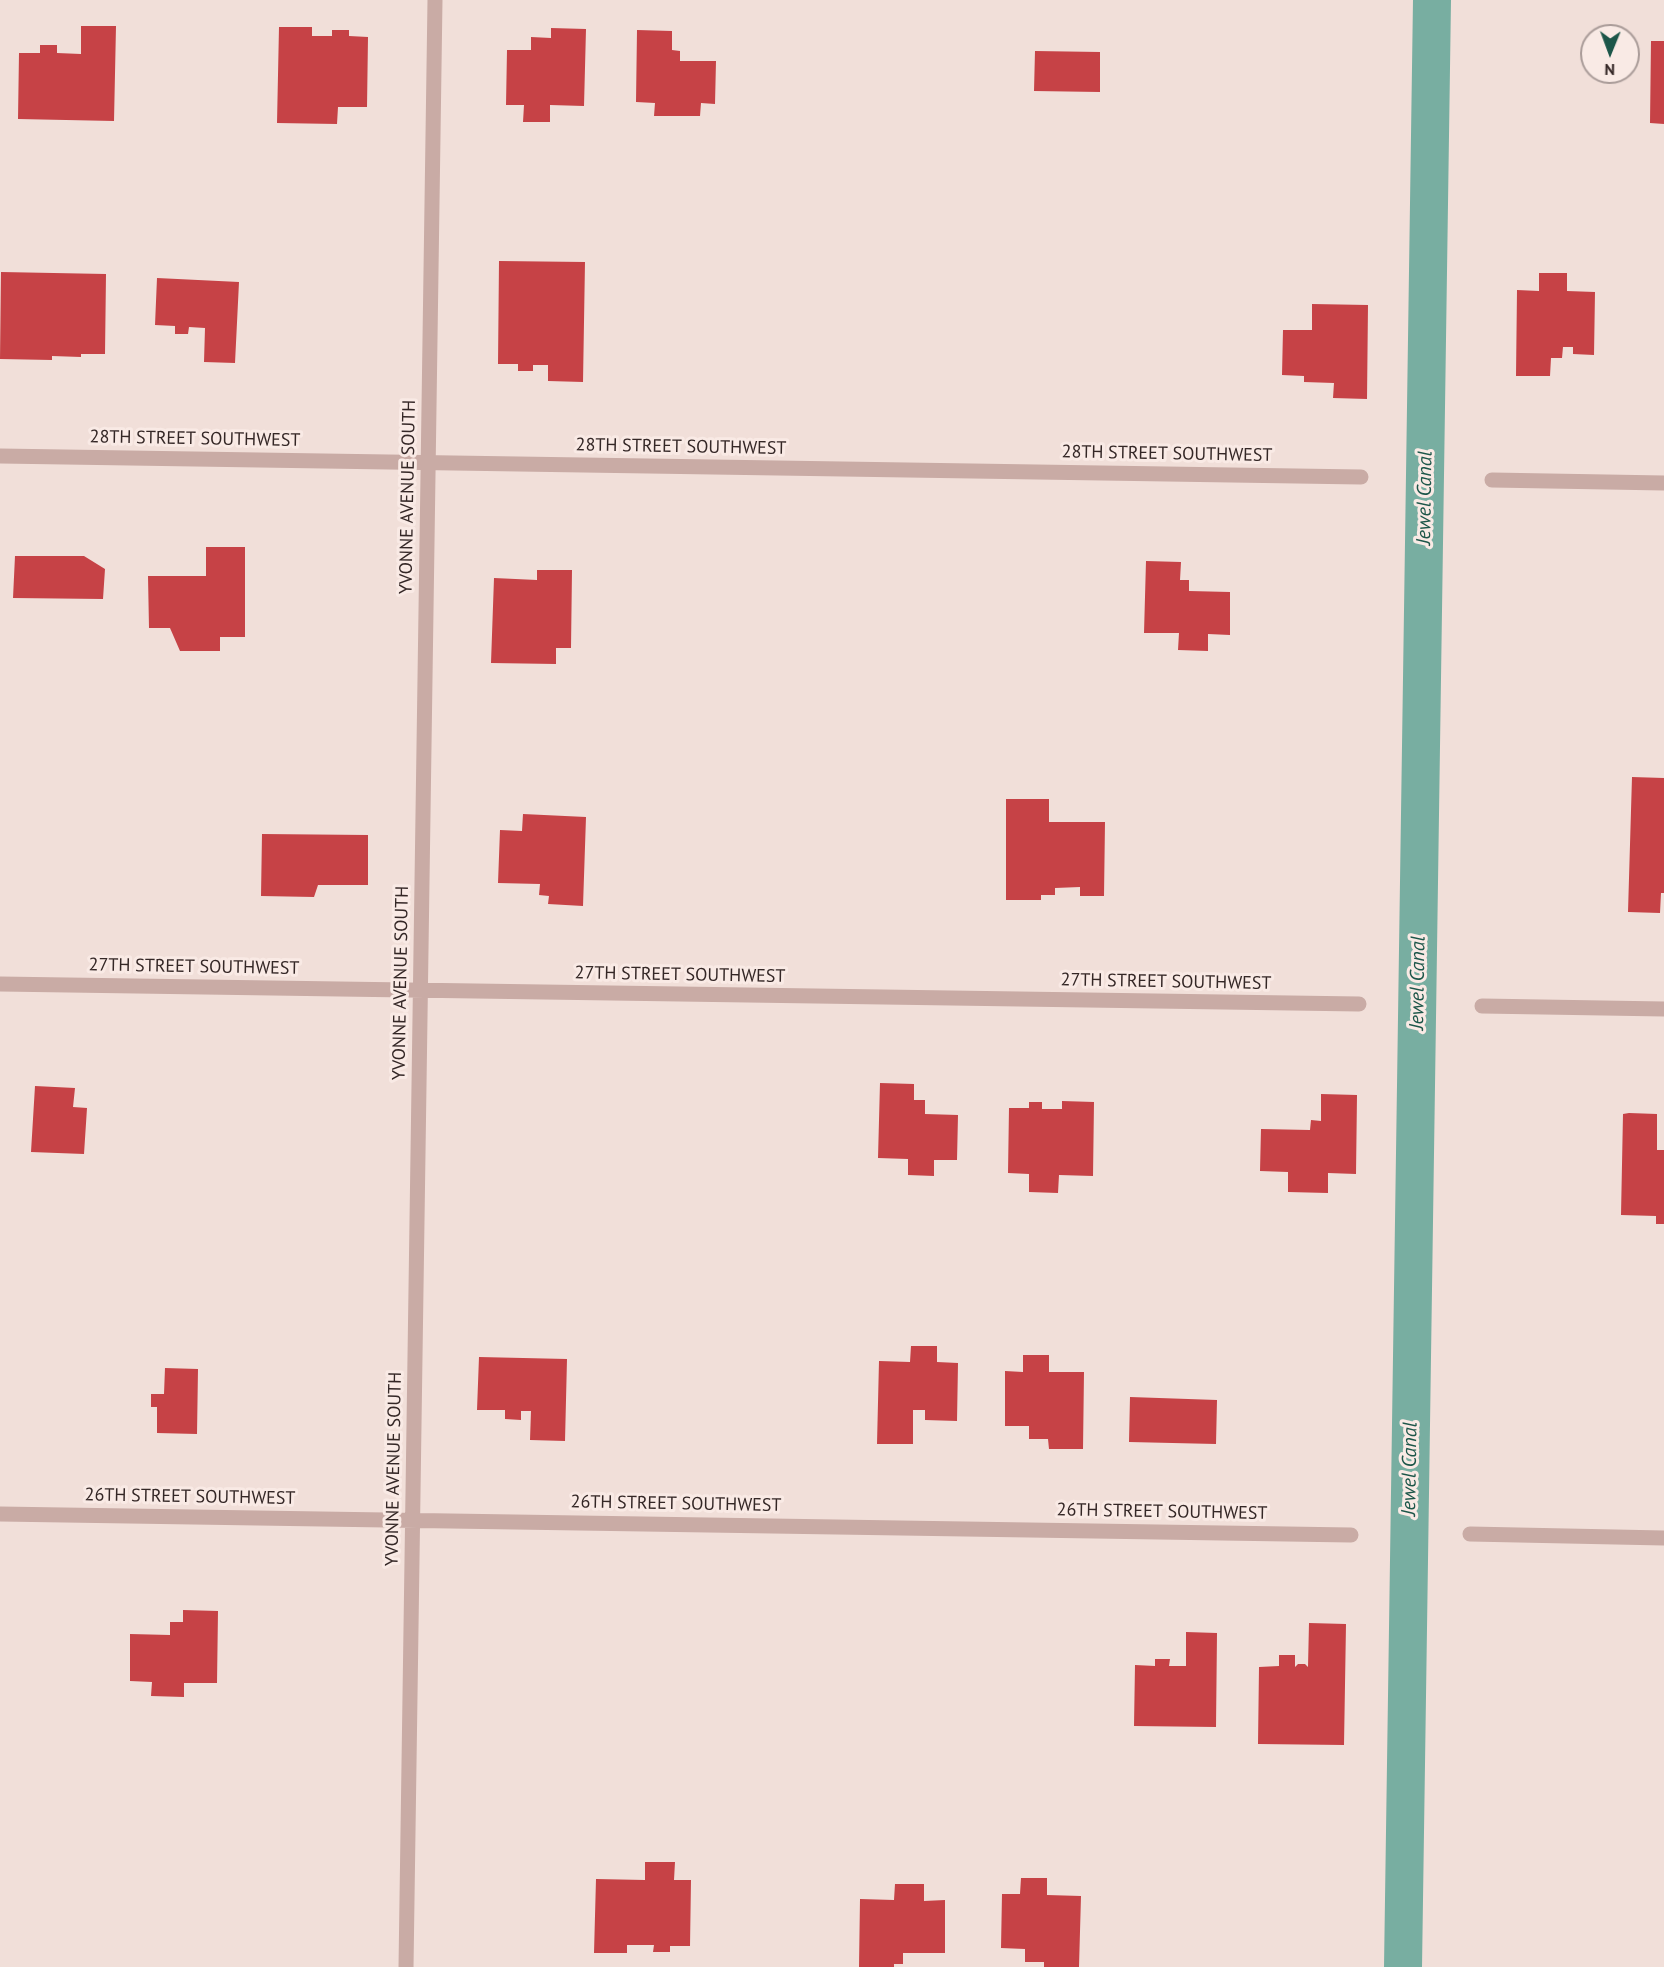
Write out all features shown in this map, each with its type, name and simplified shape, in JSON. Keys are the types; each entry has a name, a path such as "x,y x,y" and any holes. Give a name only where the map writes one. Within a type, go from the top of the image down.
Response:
{"street":[{"name":"YVONNE AVENUE SOUTH","path":"406,1967 435,0"},
{"name":"28TH STREET SOUTHWEST","path":"0,456 1362,477"},
{"path":"1492,480 1664,483"},
{"name":"27TH STREET SOUTHWEST","path":"0,984 1359,1004"},
{"path":"1482,1006 1664,1009"},
{"name":"26TH STREET SOUTHWEST","path":"0,1514 1350,1535"},
{"path":"1470,1534 1664,1538"}],"building":[{"path":"81,26 116,26 114,121 18,119 19,53 40,53 40,45 57,45 57,53 81,54"},
{"path":"279,27 312,27 312,36 332,36 332,30 349,30 349,36 368,37 367,107 338,107 337,124 277,123"},
{"path":"551,28 586,29 584,106 550,105 550,122 523,122 524,105 506,105 507,50 531,50 531,37 551,38"},
{"path":"637,30 672,31 672,50 680,51 680,61 716,61 715,104 701,103 700,116 654,116 655,103 636,102"},
{"path":"1651,41 1664,41 1664,124 1650,123"},
{"path":"1035,51 1100,52 1100,92 1034,91"},
{"path":"499,261 585,262 583,382 548,381 548,365 533,365 533,371 518,371 518,364 498,364"},
{"path":"1,272 106,274 105,354 81,354 81,357 52,356 52,360 0,359"},
{"path":"1539,273 1567,273 1567,291 1595,292 1594,355 1573,354 1573,347 1563,347 1562,358 1551,358 1550,376 1516,376 1517,290 1539,291"},
{"path":"157,278 239,282 235,363 204,362 205,328 189,327 188,334 175,334 175,326 155,325"},
{"path":"1312,304 1368,305 1367,399 1333,398 1334,383 1304,382 1304,376 1282,375 1283,330 1312,330"},
{"path":"206,547 245,547 245,637 220,637 220,651 180,651 170,628 149,628 148,576 206,576"},
{"path":"15,556 84,556 105,569 103,599 13,598"},
{"path":"1146,561 1181,562 1180,580 1189,580 1189,591 1230,592 1230,635 1208,634 1208,651 1178,650 1179,633 1144,633"},
{"path":"537,570 572,570 571,648 556,648 556,664 491,663 494,578 537,580"},
{"path":"1632,777 1664,778 1664,893 1661,893 1660,913 1628,912"},
{"path":"1006,799 1049,799 1049,822 1105,822 1104,896 1080,896 1080,887 1055,888 1055,895 1041,895 1041,900 1006,900"},
{"path":"523,814 586,817 583,906 548,904 549,896 539,895 540,884 498,883 500,830 522,831"},
{"path":"262,834 368,835 368,885 318,885 314,897 261,896"},
{"path":"880,1083 914,1084 914,1100 925,1100 925,1114 958,1115 957,1160 934,1160 934,1176 908,1175 908,1159 878,1158"},
{"path":"35,1086 75,1088 73,1107 87,1108 84,1154 31,1152"},
{"path":"1321,1094 1357,1095 1356,1174 1328,1173 1328,1193 1288,1192 1288,1172 1260,1171 1261,1129 1310,1130 1311,1120 1321,1121"},
{"path":"1062,1101 1094,1102 1093,1176 1059,1175 1058,1193 1029,1192 1029,1174 1008,1173 1009,1108 1029,1108 1029,1102 1042,1102 1042,1109 1062,1109"},
{"path":"1623,1114 1657,1114 1657,1150 1664,1150 1664,1224 1656,1224 1656,1216 1621,1215"},
{"path":"911,1346 937,1346 937,1362 958,1363 957,1421 925,1420 925,1410 913,1410 913,1444 877,1444 879,1361 910,1362"},
{"path":"1023,1355 1049,1355 1049,1372 1084,1372 1083,1449 1049,1449 1048,1439 1029,1439 1029,1426 1005,1426 1005,1371 1023,1372"},
{"path":"479,1357 567,1359 565,1441 530,1440 531,1411 521,1411 521,1420 505,1419 505,1410 477,1410"},
{"path":"165,1368 198,1369 197,1434 157,1433 157,1407 151,1407 151,1394 164,1394"},
{"path":"1130,1397 1217,1400 1216,1444 1129,1442"},
{"path":"183,1610 218,1611 217,1683 184,1683 184,1697 151,1696 152,1682 130,1681 130,1634 170,1635 170,1622 183,1622"},
{"path":"1309,1623 1346,1624 1344,1745 1258,1744 1259,1667 1279,1666 1279,1655 1295,1655 1295,1667 1298,1664 1305,1664 1308,1667"},
{"path":"1186,1632 1217,1633 1216,1727 1134,1726 1135,1665 1155,1666 1155,1659 1170,1659 1169,1666 1186,1666"},
{"path":"645,1862 675,1862 674,1880 691,1880 690,1946 670,1946 670,1952 653,1952 654,1945 627,1945 627,1953 594,1953 596,1879 645,1880"},
{"path":"1021,1878 1047,1878 1047,1895 1081,1896 1079,1967 1044,1967 1044,1962 1025,1962 1025,1949 1001,1948 1002,1894 1020,1894"},
{"path":"895,1884 924,1884 924,1901 945,1900 945,1953 903,1953 903,1964 894,1964 894,1967 859,1967 860,1899 894,1900"}],"waterway":[{"name":"Jewel Canal","path":"1403,1967 1432,0"}]}
